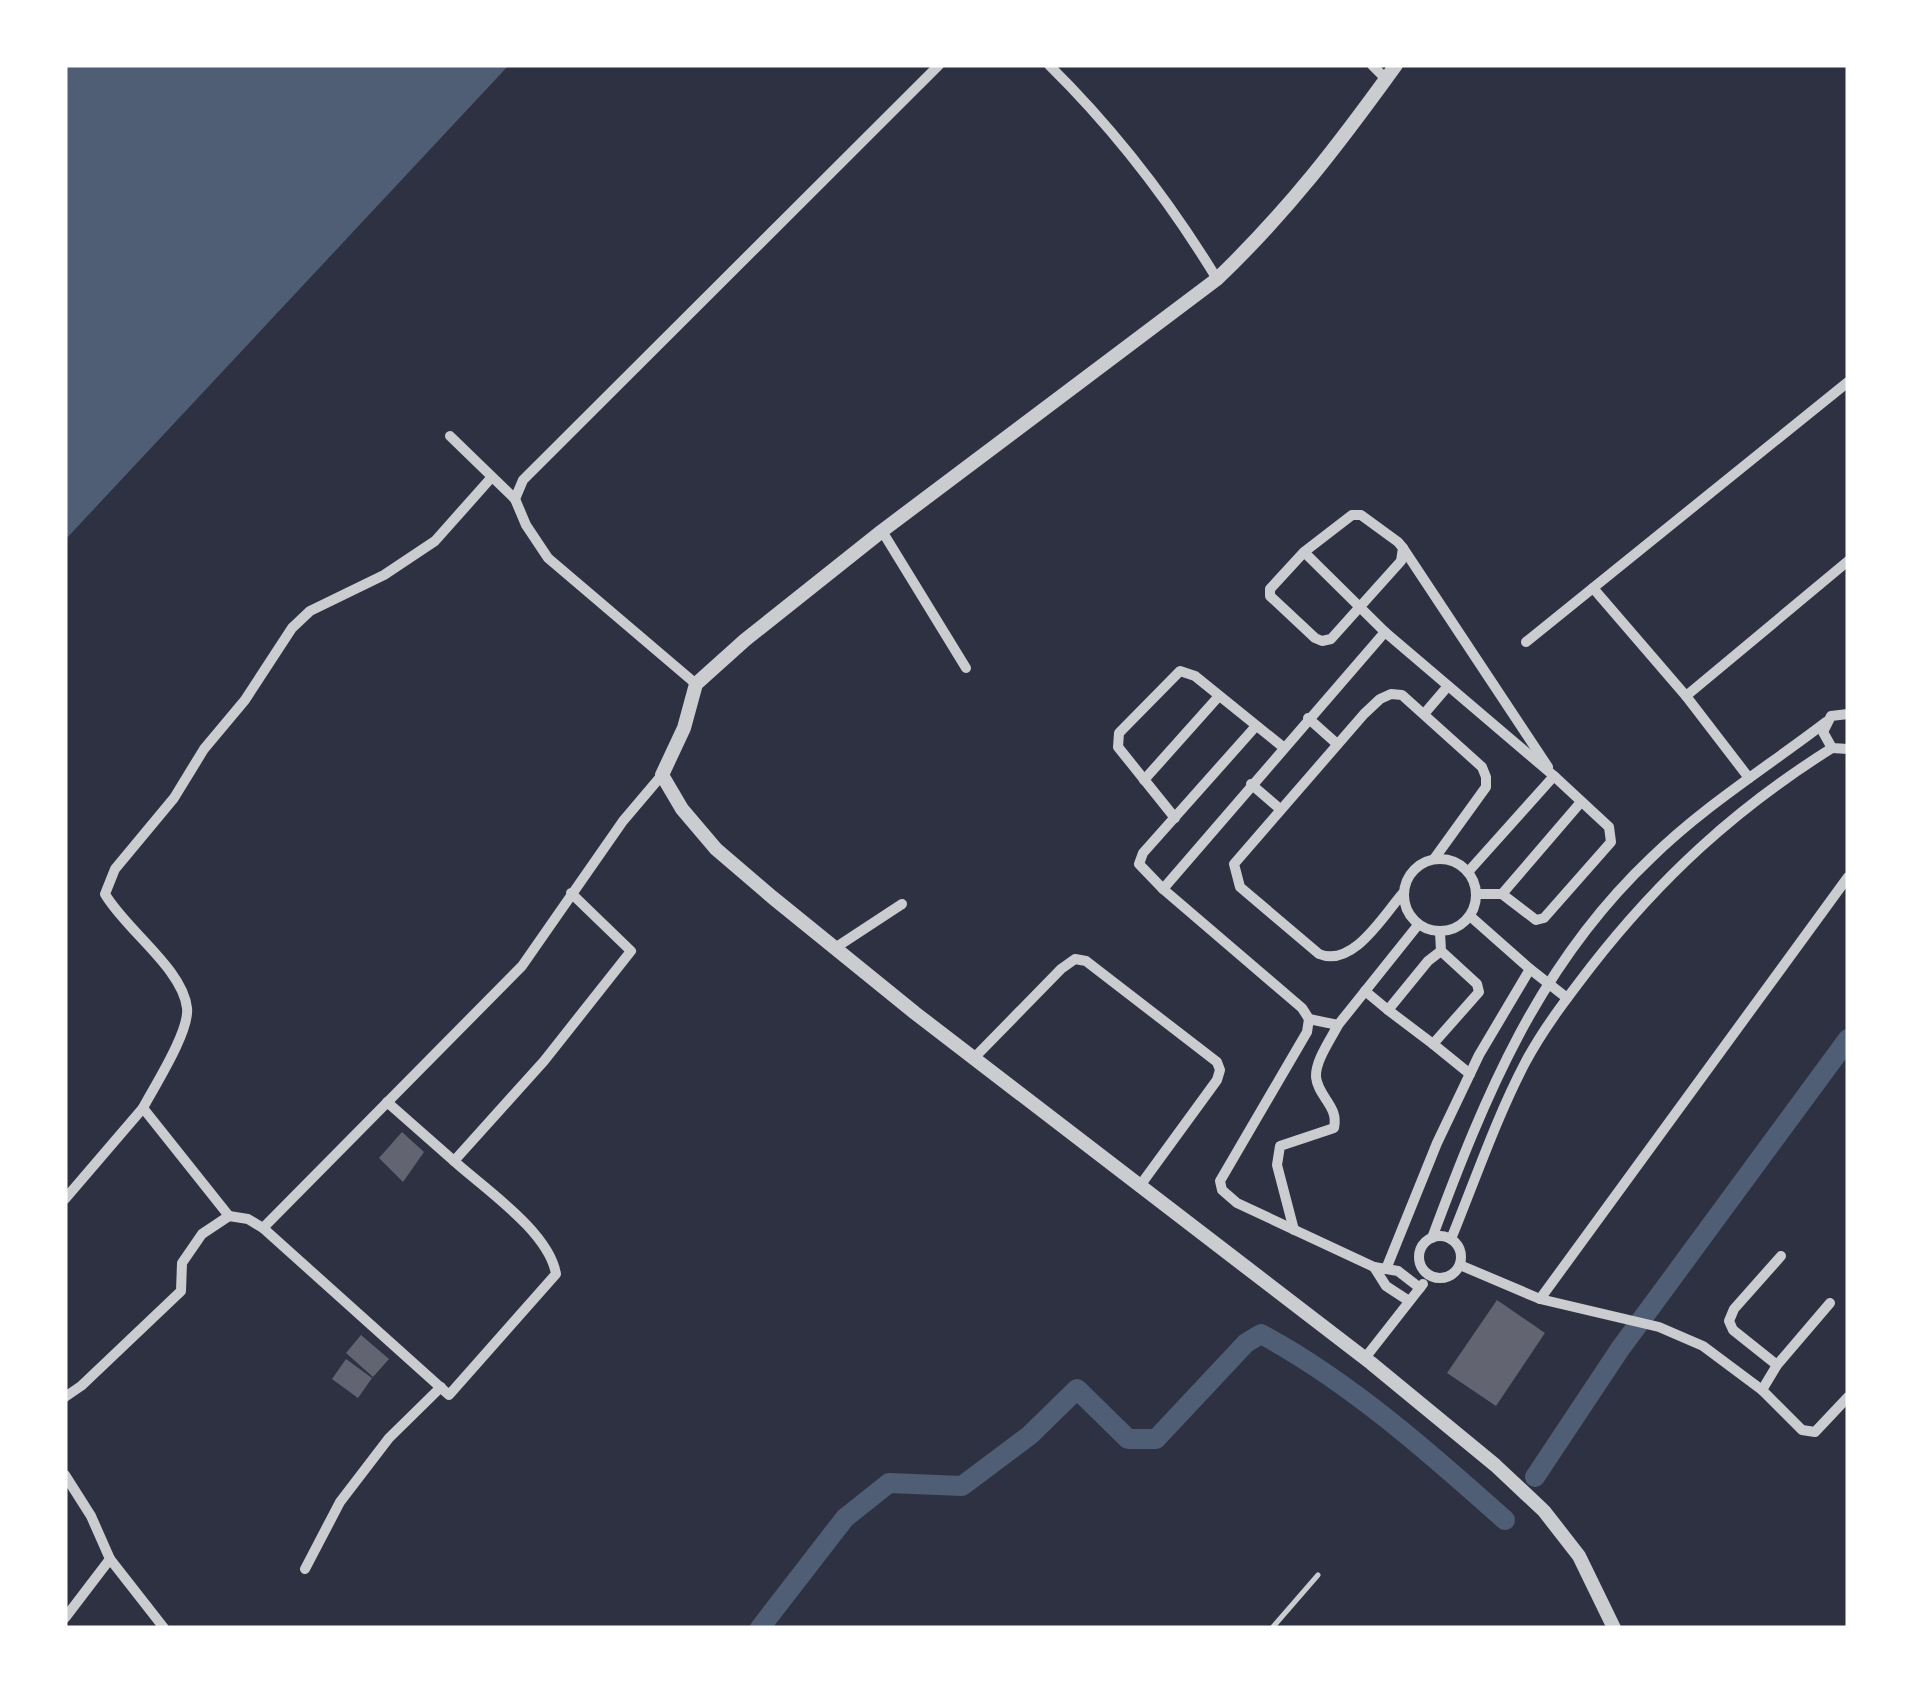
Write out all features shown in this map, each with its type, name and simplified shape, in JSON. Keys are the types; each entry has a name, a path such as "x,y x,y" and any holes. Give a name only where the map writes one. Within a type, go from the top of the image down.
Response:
{"street":[{"path":"515,499 523,480 939,65"},
{"path":"1049,65 1090,105 1147,172 1217,279"},
{"path":"1372,65 1386,79"},
{"path":"262,1228 522,966 571,893 662,775 684,728 696,684 882,531 1217,279 1321,169 1396,65"},
{"path":"1526,642 1848,382"},
{"path":"450,436 515,499 526,525 548,558 696,684"},
{"path":"65,1199 142,1108 175,1048 188,1009 177,979 115,912 105,894 115,868 174,798 204,749 246,700 292,628 310,610 384,575 435,542 492,478"},
{"path":"1403,548 1401,561 1331,639 1322,642 1270,596 1270,589 1304,552 1352,515 1362,515 1403,548 1554,776"},
{"path":"882,531 966,668"},
{"path":"1304,552 1385,632 1608,827 1611,842 1552,911 1536,920 1502,894 1476,894"},
{"path":"1686,696 1848,561"},
{"path":"1593,588 1686,696 1749,778"},
{"path":"1163,888 1385,632"},
{"path":"1175,818 1118,747 1120,733 1180,671 1195,676 1282,747"},
{"path":"1424,714 1448,686"},
{"path":"1402,695 1424,714 1482,768 1486,787 1434,859 1412,871 1403,893 1358,944 1332,959 1320,954 1240,887 1234,864 1336,742 1380,699 1402,695"},
{"path":"1144,780 1219,696"},
{"path":"1430,1276 1419,1260 1422,1246 1432,1238 1497,1075 1547,983 1650,859 1830,716 1846,712"},
{"path":"1308,718 1336,742"},
{"path":"1826,722 1824,738 1832,748"},
{"path":"1256,726 1143,853 1139,864 1302,1008 1309,1019 1307,1032 1220,1181 1222,1190 1231,1199 1374,1267 1398,1271 1420,1288"},
{"path":"1451,1240 1524,1064 1567,998 1633,912 1706,840 1774,787 1832,748 1848,749"},
{"path":"662,775 682,808 716,849 835,948 1139,1187 1365,1358 1496,1465 1544,1511 1580,1556 1614,1628"},
{"path":"1468,872 1554,776"},
{"path":"1251,784 1280,809"},
{"path":"1502,894 1581,802"},
{"path":"1403,893 1404,906 1418,925 1440,932 1462,925 1470,916 1476,894 1468,872 1458,864 1434,859"},
{"path":"1540,1300 1848,876"},
{"path":"454,1161 544,1060 630,951 571,893"},
{"path":"835,948 902,904"},
{"path":"1470,916 1567,998"},
{"path":"1294,1230 1277,1165 1280,1146 1334,1128 1335,1111 1316,1082 1316,1070 1338,1024 1418,925"},
{"path":"1388,1010 1440,950 1440,932"},
{"path":"1433,1044 1479,992 1478,984 1440,950"},
{"path":"974,1058 1075,959 1086,961 1217,1062 1218,1080 1139,1187"},
{"path":"1386,1268 1470,1074 1530,969"},
{"path":"1364,991 1470,1074"},
{"path":"1309,1019 1338,1024"},
{"path":"65,1397 82,1386 182,1291 182,1263 202,1234 229,1216 248,1218 262,1228 449,1394 556,1274 554,1260 542,1241 387,1102"},
{"path":"142,1108 229,1216"},
{"path":"1430,1276 1451,1276 1460,1264 1460,1251 1451,1240 1432,1238"},
{"path":"1778,1365 1734,1330 1729,1321 1734,1309 1781,1256"},
{"path":"1460,1264 1540,1300 1659,1327 1702,1346 1762,1390 1802,1430 1814,1432 1848,1396"},
{"path":"1374,1267 1386,1286 1409,1301"},
{"path":"1365,1358 1430,1276"},
{"path":"1762,1390 1830,1303"},
{"path":"305,1569 340,1502 389,1438 441,1387"},
{"path":"65,1475 110,1558 164,1628"},
{"path":"65,1618 110,1558"}],"lane":[{"path":"1272,1628 1318,1575"}],"water":[{"path":"65,65 509,65 65,540"}],"building":[{"path":"402,1132 424,1152 403,1182 379,1158"},
{"path":"1497,1300 1545,1333 1496,1406 1447,1373"},
{"path":"361,1335 389,1359 373,1377 346,1353"},
{"path":"346,1359 372,1378 358,1398 332,1379"}],"waterway":[{"path":"1535,1477 1620,1349 1848,1039"},
{"path":"760,1628 845,1518 889,1483 962,1486 1030,1435 1077,1389 1128,1439 1156,1439 1246,1343 1261,1334 1357,1396 1505,1520"}]}
